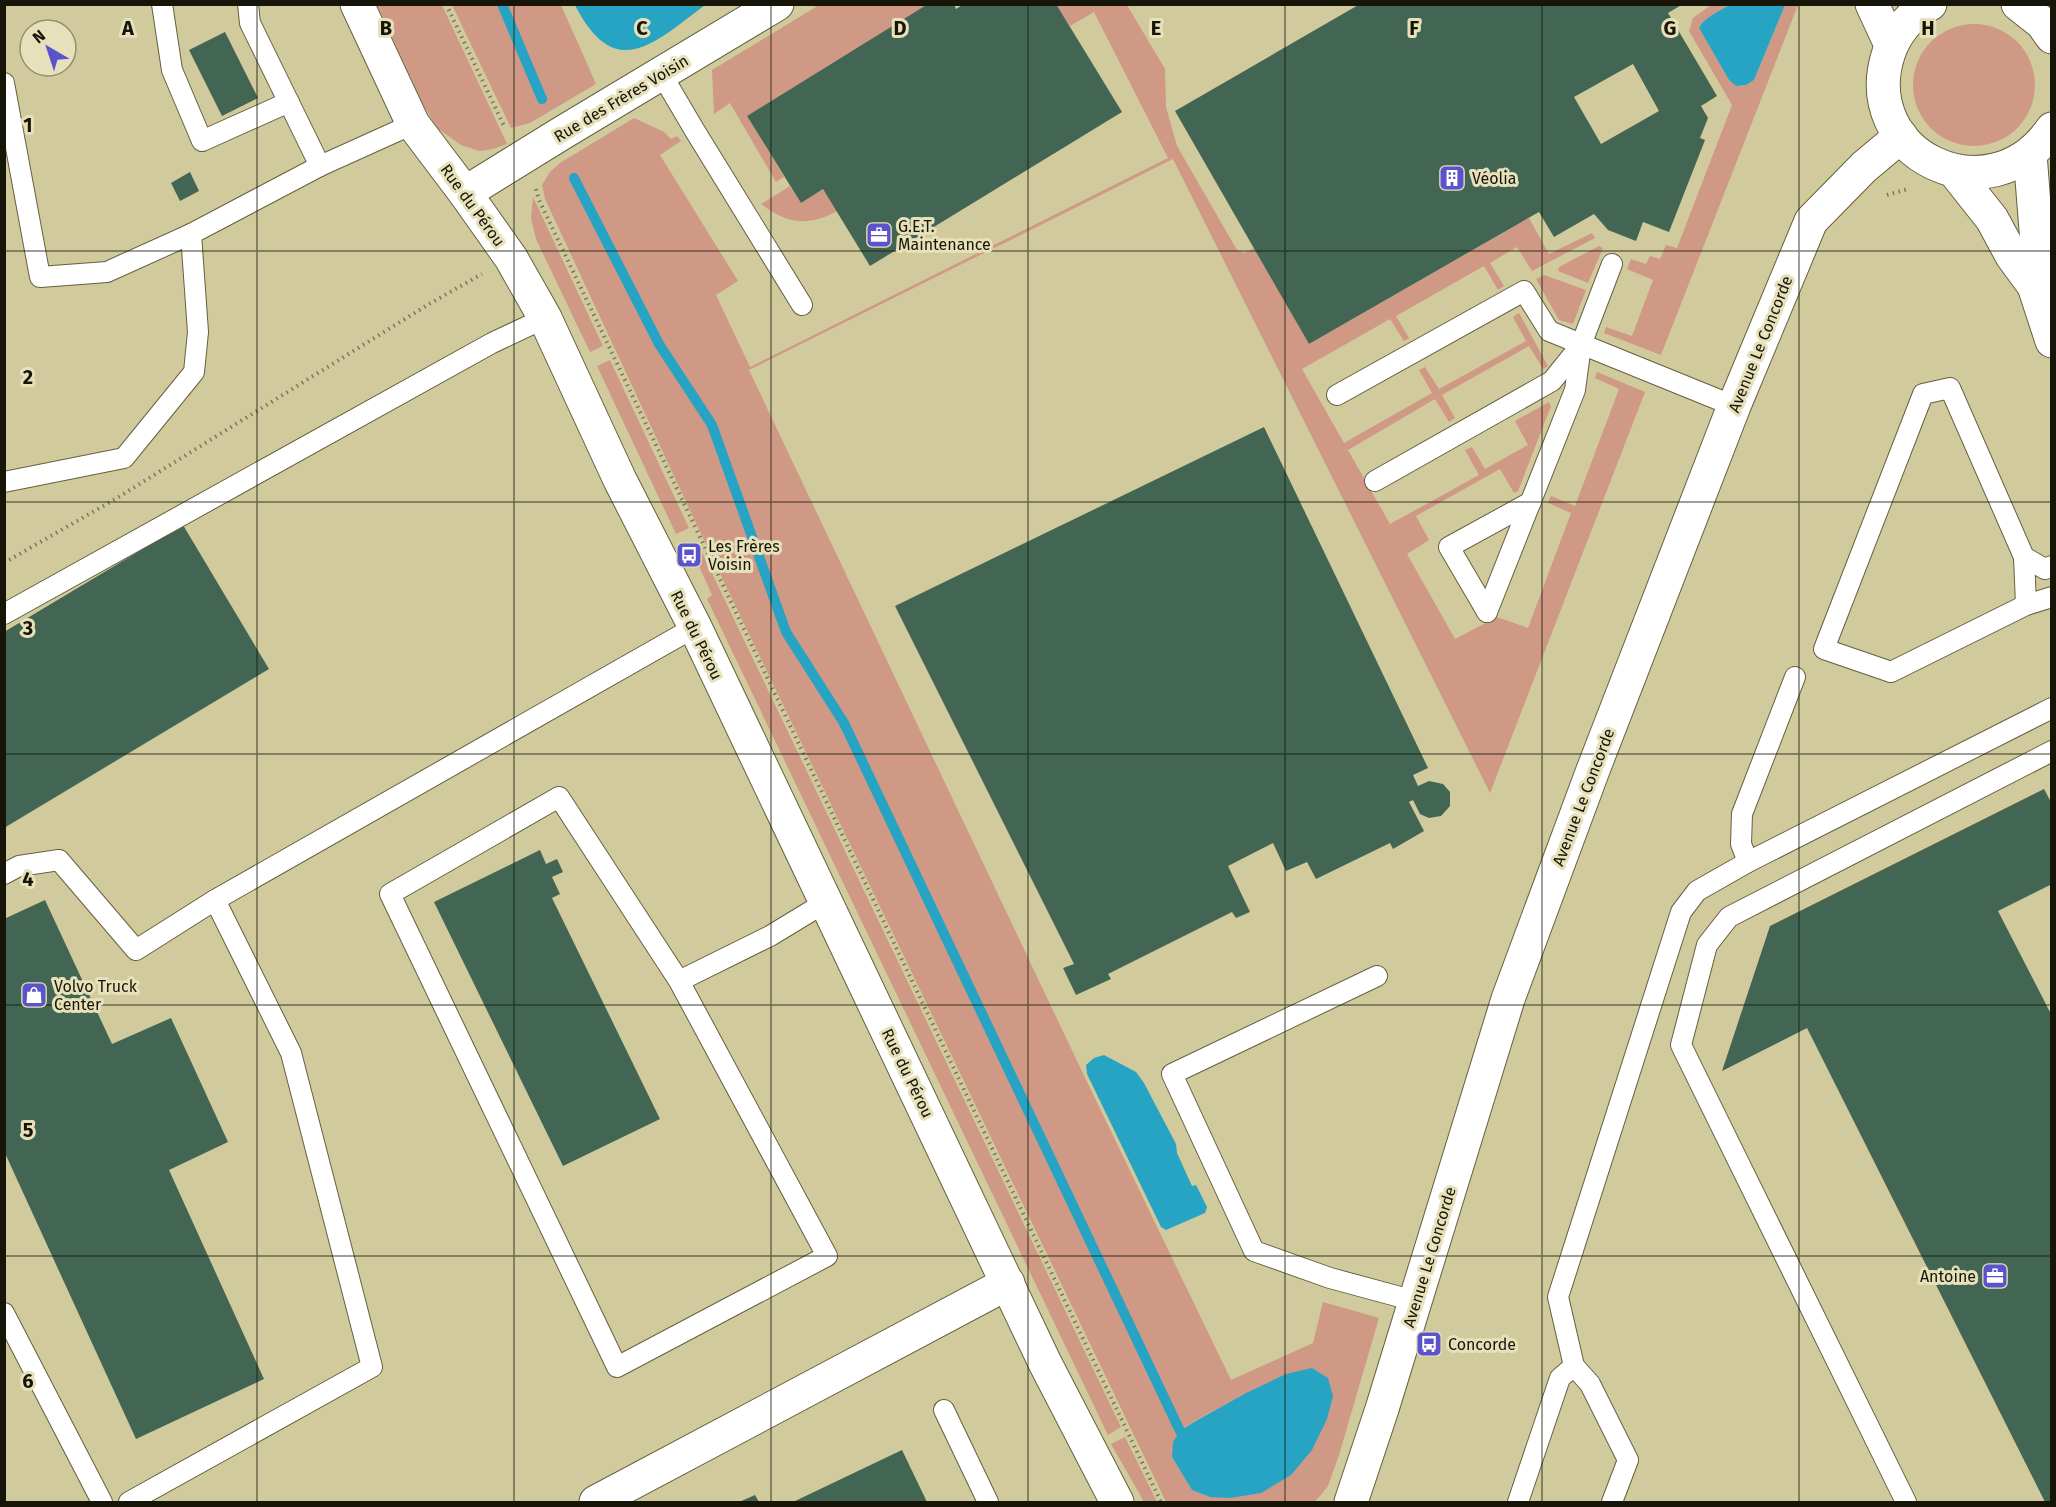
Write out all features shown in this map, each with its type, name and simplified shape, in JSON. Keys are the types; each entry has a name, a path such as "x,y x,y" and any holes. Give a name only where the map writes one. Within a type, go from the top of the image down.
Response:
{"street":[{"name":"Rue du Pérou","path":"357,4 414,124 511,258 545,318 620,480 694,627 1045,1363 1117,1503"},
{"name":"Rue des Frères Voisin","path":"465,193 777,4"},
{"path":"1872,4 1891,45"},
{"path":"1930,4 1910,19 1891,45 1885,68 1884,92 1892,123 1916,152 1934,164 1954,171 1975,173 1996,170 2018,162 2030,154 2052,129"},
{"path":"2018,4 2042,23 2052,37"},
{"name":"Avenue Le Concorde","path":"1351,1503 1508,999 1597,759 1734,406 1810,221 1864,167 1901,136"},
{"path":"2030,154 2038,255 2034,286"},
{"path":"1954,171 1992,219 2012,256 2034,286 2052,341"},
{"path":"600,1502 1008,1283"}],"lane":[{"path":"162,4 172,70 202,141 289,102"},
{"path":"248,4 250,23 320,166"},
{"path":"662,75 802,305"},
{"path":"4,83 40,277 106,272 191,234 320,166 414,124"},
{"path":"4,482 124,458 194,372 198,332 191,234"},
{"path":"1531,502 1449,547 1486,612 1509,557 1531,502 1575,390 1581,345 1612,264"},
{"path":"1337,395 1524,291 1549,332 1734,406"},
{"path":"4,614 481,348 545,318"},
{"path":"1375,481 1552,381 1581,345"},
{"path":"2026,605 2024,557 1950,387 1923,394 1824,649 1890,672 2026,605 2052,597"},
{"path":"2024,557 2045,569 2052,566"},
{"path":"4,874 19,866 59,860 136,950 215,900 694,627"},
{"path":"1748,862 1741,844 1742,814 1795,677"},
{"path":"1612,1503 1628,1460 1590,1384 1574,1366 1558,1297 1682,912 1697,891 1748,862 2052,708"},
{"path":"1906,1503 1681,1045 1707,945 1729,917 2052,751"},
{"path":"559,797 679,981 827,1256 617,1367 390,894 559,797"},
{"path":"129,1503 372,1367 291,1053 215,900"},
{"path":"679,981 770,936 826,902"},
{"path":"1377,976 1172,1074 1254,1251 1330,1278 1415,1301"},
{"path":"4,1313 102,1503"},
{"path":"1518,1503 1560,1378 1574,1366"},
{"path":"944,1410 988,1503"}],"path":[{"path":"446,4 509,138"},
{"path":"535,183 539,201 704,550 1161,1503"},
{"path":"4,564 117,498 429,304 511,258"}],"shaded area":[{"path":"5,5 2051,5 2051,1502 5,1502"},
{"path":"377,5 442,5 507,144 479,151 461,145 437,128 424,106"},
{"path":"452,5 561,5 596,84 530,123 511,128"},
{"path":"819,5 928,5 747,116 784,177 776,182 730,103 714,114 712,70"},
{"path":"1056,5 1127,5 1165,69 1166,107 1177,146 1237,250 1244,253 1254,248 1309,344 1529,218 1549,254 1592,233 1595,238 1532,271 1517,247 1490,263 1504,286 1498,290 1484,266 1396,316 1409,338 1404,341 1390,319 1302,369 1344,443 1432,393 1419,370 1425,367 1439,389 1526,341 1513,317 1519,313 1548,366 1543,369 1529,346 1442,395 1455,418 1449,422 1435,399 1348,450 1390,524 1479,475 1465,450 1472,447 1485,469 1528,445 1515,421 1549,402 1551,406 1518,491 1514,493 1500,469 1416,516 1429,540 1407,554 1455,639 1497,617 1528,628 1571,513 1548,503 1551,496 1575,506 1619,389 1595,378 1597,372 1645,392 1490,793 1173,159 749,370 1231,1380 1313,1343 1323,1302 1379,1318 1339,1455 1328,1486 1315,1502 1166,1502 703,538 545,199 542,185 550,172 560,163 634,118 664,132 671,139 677,136 681,141 660,155 738,281 716,295 750,367 1168,158 1094,12 1070,26","holes":["1244,1394 1210,1497 1192,1490 1172,1457 1180,1431"]},
{"path":"1711,5 1730,5 1709,17 1699,28 1729,80 1736,86 1746,85 1754,80 1785,5 1798,5 1661,355 1604,333 1606,327 1632,336 1653,280 1627,269 1631,259 1646,264 1650,256 1660,259 1666,245 1677,248 1732,105 1689,31 1693,18"},
{"path":"1974,24 1997,29 2008,34 2017,42 2025,51 2030,62 2035,85 2030,108 2025,119 2017,128 2008,136 1997,141 1974,146 1951,141 1940,136 1931,128 1923,119 1918,108 1913,85 1918,62 1923,51 1931,42 1940,34 1951,29"},
{"path":"790,186 801,203 823,189 837,211 817,219 798,221 780,216 761,204"},
{"path":"533,197 603,346 590,352 536,239 531,218"},
{"path":"1599,246 1603,248 1588,283 1558,271 1559,267"},
{"path":"1544,275 1586,290 1573,324 1559,320 1536,279"},
{"path":"610,360 689,528 676,534 597,366"},
{"path":"698,544 1121,1427 1108,1435 707,599 712,595 691,548"},
{"path":"1125,1437 1157,1502 1144,1502 1111,1444"}],"water":[{"path":"575,5 705,5 652,43 636,49 620,50 605,43 590,29"},
{"path":"1730,5 1785,5 1754,80 1746,85 1736,86 1729,80 1699,28 1709,17"},
{"path":"1104,1055 1136,1072 1144,1083 1176,1144 1177,1153 1192,1186 1196,1185 1207,1207 1205,1213 1166,1230 1161,1227 1087,1074 1086,1065 1094,1058"},
{"path":"1312,1368 1328,1378 1333,1396 1327,1419 1312,1450 1291,1475 1261,1493 1230,1498 1210,1497 1192,1490 1172,1457 1173,1442 1180,1431 1244,1394 1286,1374"}],"building":[{"path":"928,4 954,4 956,9 964,4 1056,4 1122,112 870,266 823,189 801,203 747,116"},
{"name":"Véolia","path":"1360,4 1683,4 1668,13 1717,96 1701,106 1708,118 1700,138 1705,140 1669,232 1643,222 1636,241 1608,230 1594,214 1554,237 1539,212 1309,344 1175,111","holes":["1633,64 1659,111 1601,144 1574,97"]},
{"path":"225,32 258,98 222,116 189,50"},
{"path":"190,172 199,191 180,201 171,183"},
{"path":"1264,427 1428,768 1413,775 1418,786 1429,781 1443,784 1450,792 1450,806 1441,816 1429,818 1420,814 1413,800 1409,802 1424,831 1393,849 1390,843 1316,879 1307,862 1286,871 1273,843 1228,866 1250,912 1236,918 1232,912 1108,974 1111,979 1076,995 1063,968 1074,964 895,606"},
{"path":"183,525 269,669 4,828 4,632"},
{"name":"Antoine","path":"2044,789 2052,804 2052,884 1998,911 2052,1016 2052,1502 2045,1502 1807,1028 1722,1071 1770,926"},
{"path":"540,850 546,864 557,859 563,872 552,877 560,894 552,898 660,1119 563,1166 434,902"},
{"path":"45,900 112,1044 171,1018 228,1142 169,1170 264,1379 136,1439 4,1151 4,919"},
{"path":"902,1450 927,1502 793,1502"},
{"path":"755,1495 759,1502 739,1502"}],"waterway":[{"path":"502,4 542,99"},
{"path":"574,178 659,344 712,425 786,632 844,723 1180,1431"}],"place":[{"name":"Véolia","path":"1452,178"},
{"name":"G.E.T. Maintenance","path":"879,235"},
{"name":"Les Frères Voisin","path":"689,555"},
{"name":"Volvo Truck Center","path":"34,995"},
{"name":"Antoine","path":"1995,1276"},
{"name":"Concorde","path":"1429,1344"}]}
